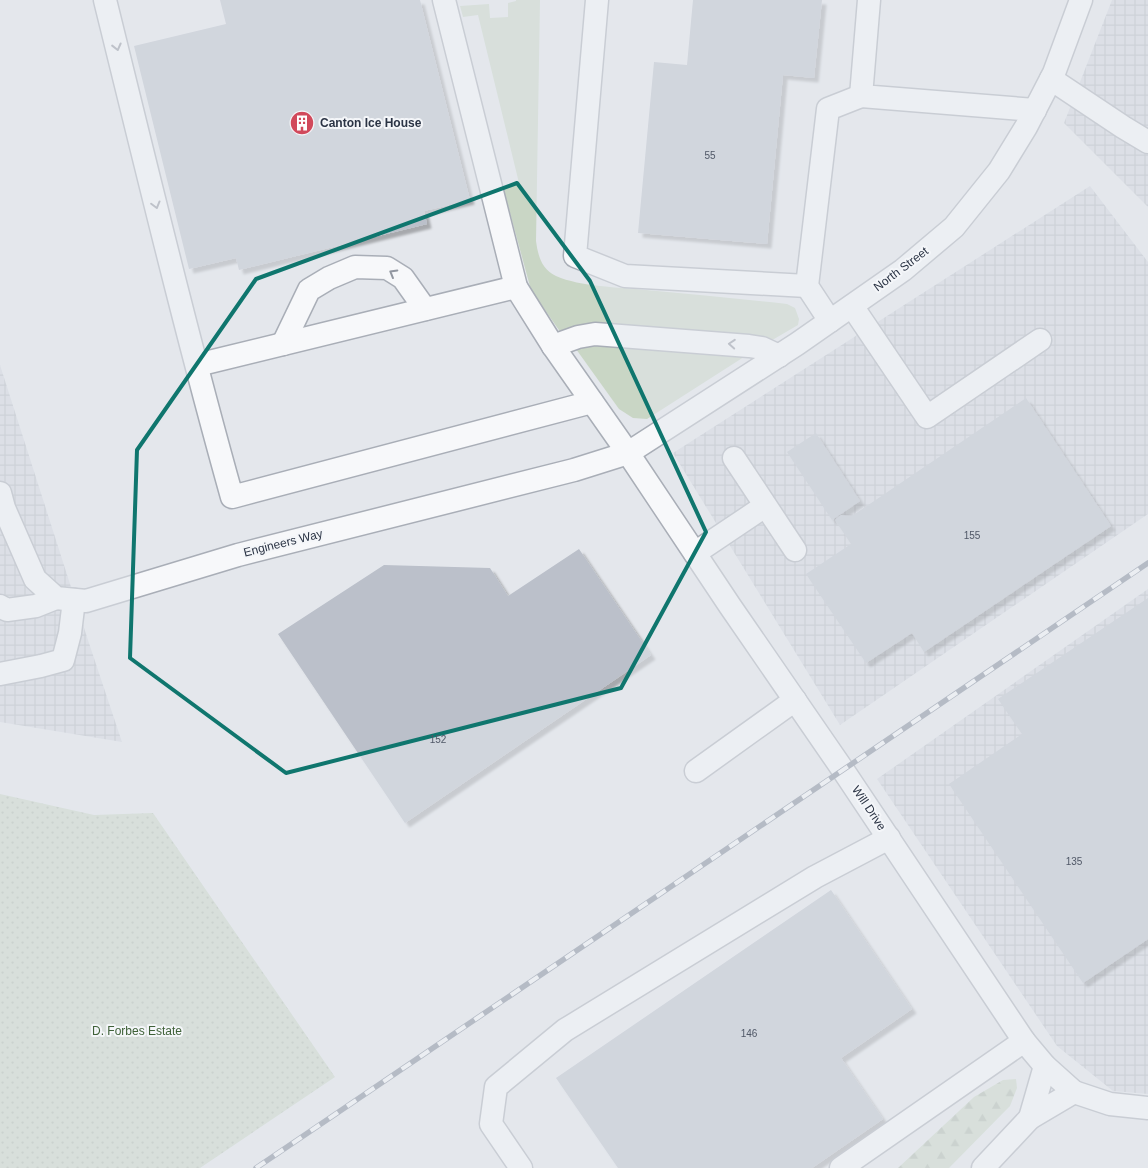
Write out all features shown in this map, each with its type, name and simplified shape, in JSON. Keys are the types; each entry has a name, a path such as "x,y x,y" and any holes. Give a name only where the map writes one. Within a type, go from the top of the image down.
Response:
{"street":[{"path":"105,0 145,165 232,497 592,402"},
{"name":"Will Drive","path":"444,0 516,287 553,346 628,453 889,838 1024,1041 1045,1066 1074,1092 1110,1104 1148,1108"},
{"path":"597,0 575,256 625,276 807,286"},
{"path":"861,96 869,0"},
{"name":"North Street","path":"628,453 779,356 852,306 903,270 954,227 999,171 1026,127 1051,79 1080,0"},
{"path":"1051,79 1148,142"},
{"path":"830,321 807,286 828,109 861,96 1035,110"},
{"path":"284,344 309,290 329,278 355,267 386,268 395,273 403,278 424,309"},
{"path":"197,365 516,287"},
{"path":"852,306 927,417 1040,340"},
{"path":"553,346 578,337 595,334 750,346 762,348 779,356"},
{"name":"Engineers Way","path":"0,606 7,610 65,599 86,601 238,555 574,470 628,453"},
{"path":"734,458 795,550"},
{"path":"0,493 4,508 35,580 65,599 70,633 63,660 0,674"},
{"path":"695,553 766,506"},
{"path":"696,771 795,700"},
{"path":"521,1168 491,1124 496,1087 565,1030 815,877 889,838"},
{"path":"841,1168 1024,1041"},
{"path":"1030,1118 1045,1066"},
{"path":"987,1166 1030,1118 1074,1092"}],"highlighted area":[{"path":"517,183 590,281 706,532 621,688 286,773 130,658 137,450 256,279"}],"shaded area":[{"path":"1112,0 1148,0 1148,207 1064,123"},
{"path":"1090,186 1148,262 1148,514 840,725 673,453"},
{"path":"0,365 87,637 122,742 0,722"},
{"path":"1148,589 1148,1094 1113,1091 1057,1046 877,779"}],"green space":[{"path":"516,0 540,0 536,241 539,256 547,270 566,280 588,284 787,304 795,308 799,319 798,325 767,342 561,333 531,290 503,187 519,183 478,15 463,17 460,6 489,4 490,18 508,17 508,3"},
{"path":"593,343 747,355 647,419 633,418 619,409 576,349"},
{"name":"D. Forbes Estate","path":"0,794 94,815 153,813 335,1077 200,1168 0,1168"},
{"path":"1016,1079 1017,1088 1010,1106 949,1168 898,1168 974,1097 1003,1080"}],"building":[{"name":"Canton Ice House","path":"220,0 420,0 470,200 424,211 427,224 239,270 236,258 189,269 134,46 226,24"},
{"path":"693,0 822,0 814,78 783,75 767,244 638,233 654,62 687,65"},
{"path":"1026,398 1111,526 924,652 912,633 866,663 806,574 851,544 835,520 841,515 852,516"},
{"path":"816,433 860,501 832,520 787,452"},
{"path":"579,549 651,655 405,823 278,634 384,565 490,568 508,596"},
{"path":"1148,598 1148,939 1083,983 949,784 1022,734 998,699"},
{"path":"831,890 912,1009 841,1058 883,1119 812,1168 618,1168 556,1078"}],"railway":[{"path":"256,1168 1148,563"}],"place":[{"name":"Canton Ice House","path":"302,123"}]}
